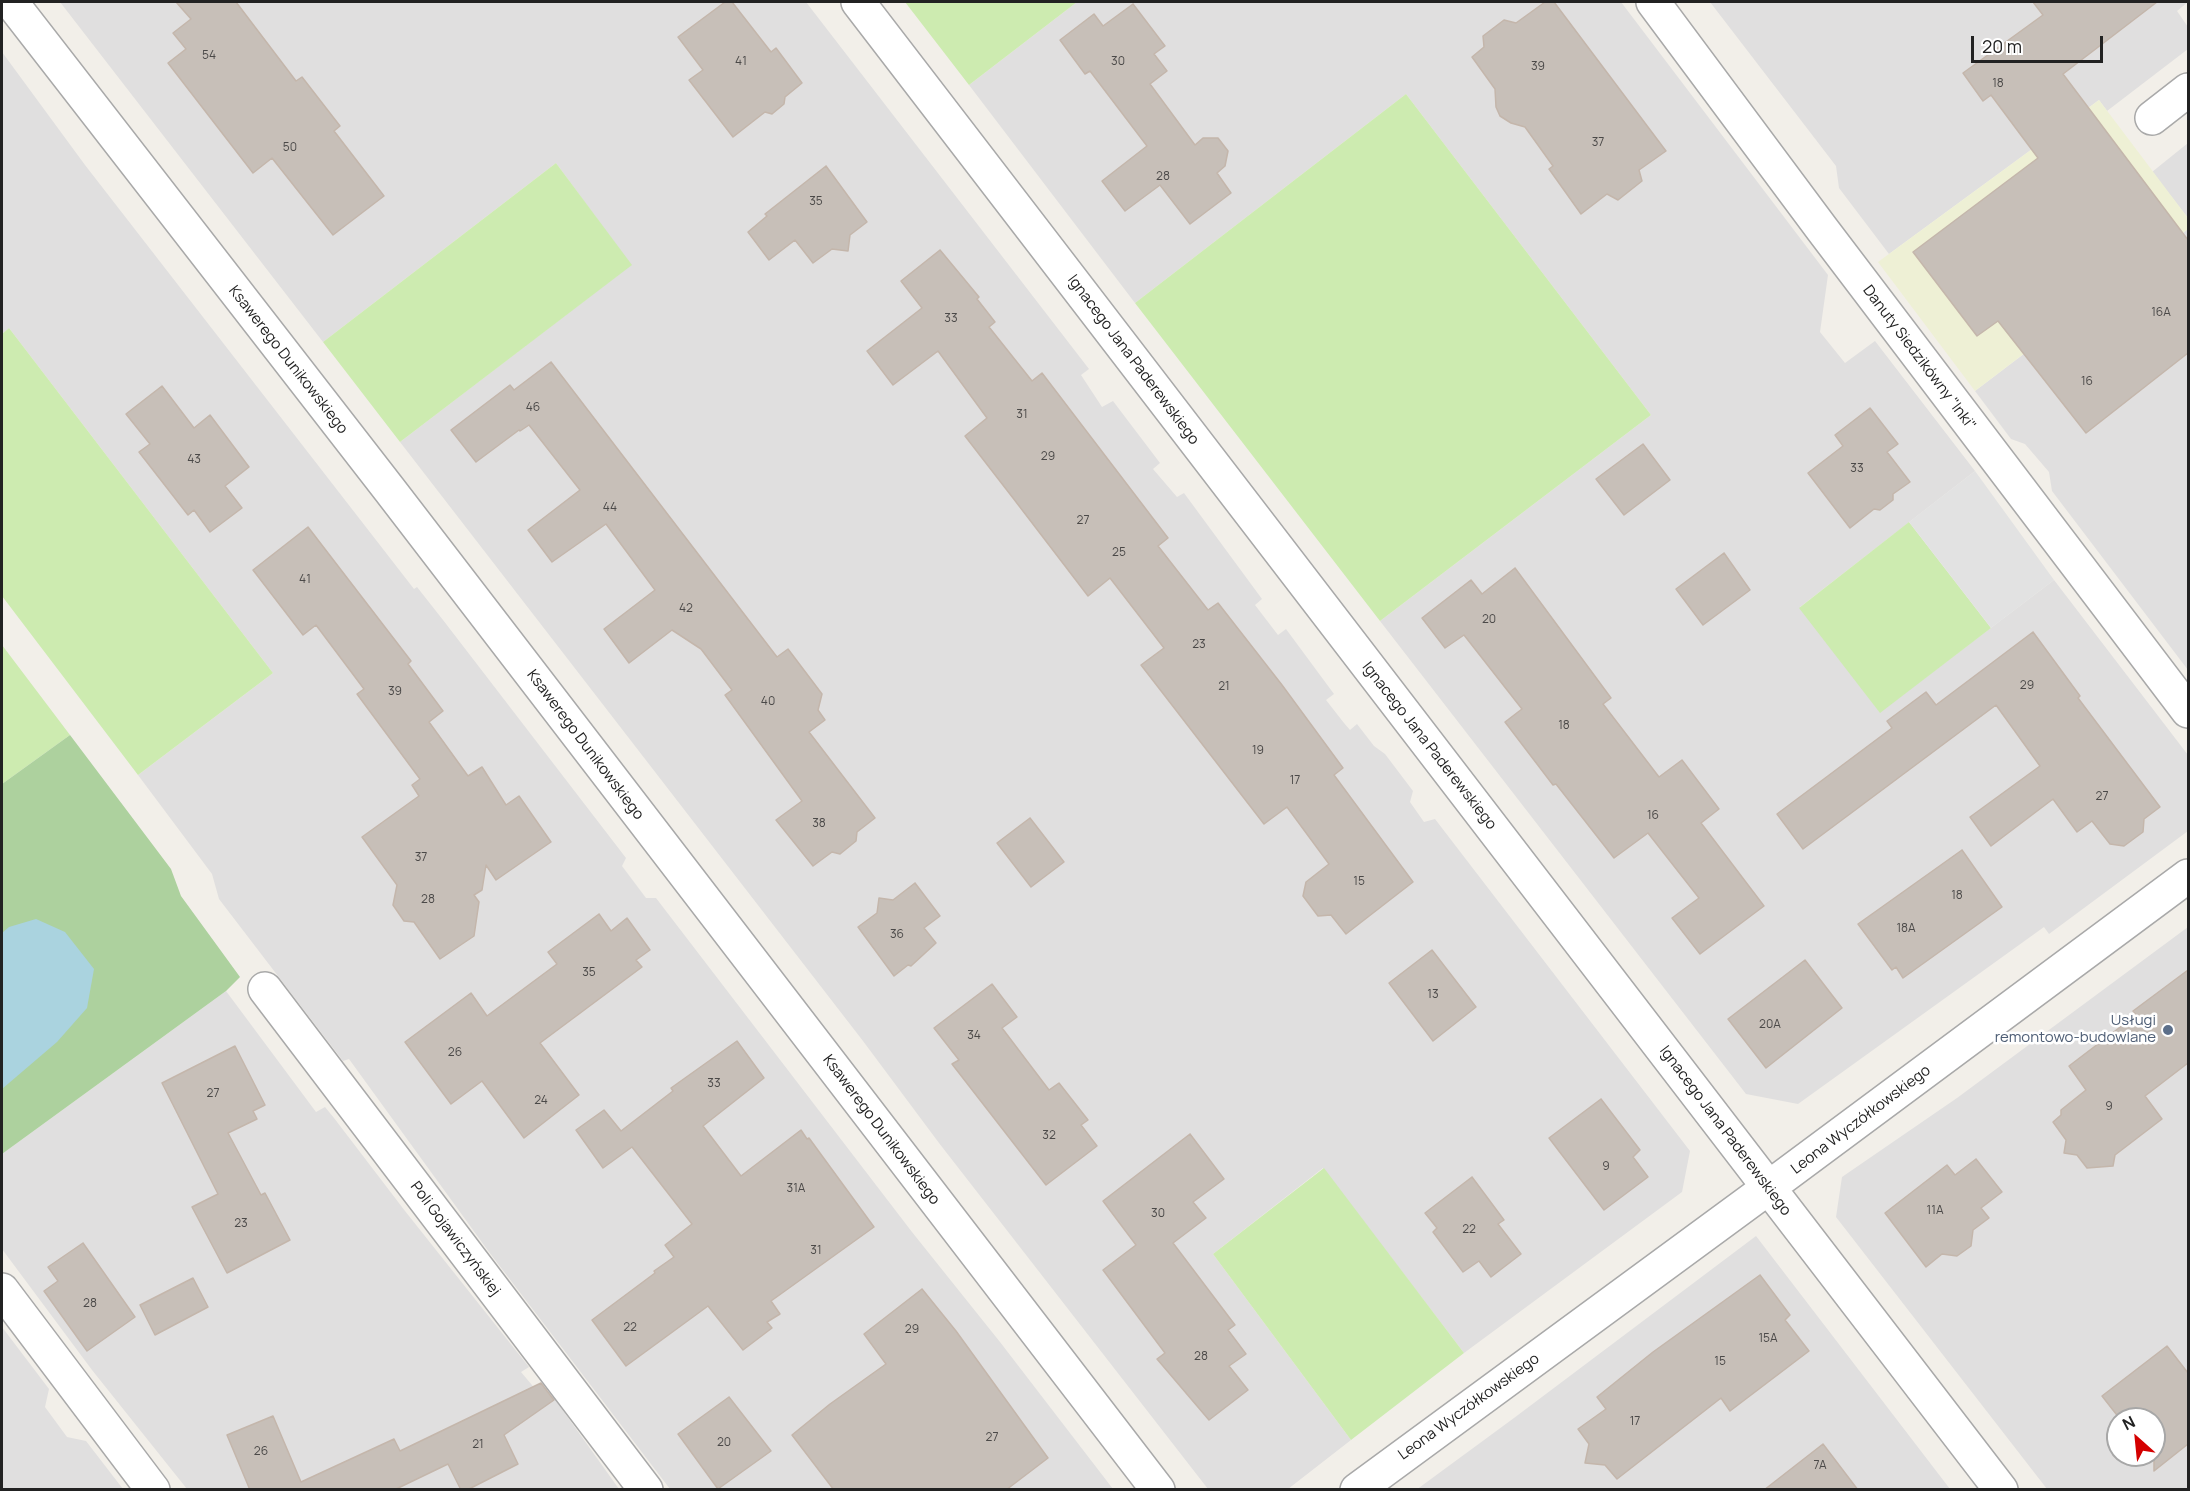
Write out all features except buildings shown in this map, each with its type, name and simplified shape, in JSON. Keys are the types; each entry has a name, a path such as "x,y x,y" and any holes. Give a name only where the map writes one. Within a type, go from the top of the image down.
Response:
{"street":[{"name":"Ksawerego Dunikowskiego","path":"11,2 389,489 1158,1490"},
{"name":"Ignacego Jana Paderewskiego","path":"858,2 2001,1490"},
{"name":"Danuty Siedzikówny \"Inki\"","path":"1653,2 2188,711"},
{"path":"2152,118 2188,90"},
{"name":"Leona Wyczółkowskiego","path":"1357,1490 2188,876"},
{"name":"Poli Gojawiczyńskiej","path":"265,989 646,1490"},
{"path":"2,1290 153,1490"}],"shaded area":[{"path":"60,2 806,2 1089,369 1081,375 1102,407 1113,401 1160,463 1153,469 1177,497 1184,493 1262,599 1255,605 1278,635 1286,629 1334,694 1326,700 1350,730 1357,724 1374,746 1385,754 1413,791 1410,802 1424,822 1435,819 1690,1151 1682,1192 1464,1353 1323,1168 1213,1254 1351,1440 1288,1489 1208,1489 400,442 631,265 556,163 323,342"},
{"path":"1077,2 1621,2 1828,275 1820,332 1845,363 1875,341 1975,471 1800,607 1880,712 2054,580 2188,755 2188,831 2049,934 2044,927 1798,1104 1746,1094 1380,621 1651,415 1406,94 1135,303 969,85"},
{"path":"1710,2 2188,2 2177,11 2188,27 2188,49 2107,111 2099,100 1889,254 1839,188 1836,166"},
{"path":"2,52 85,165 414,589 417,587 443,620 626,858 622,866 646,898 656,898 1113,1489 670,1489 489,1252 349,1059 343,1061 219,899 212,874 138,775 273,673 9,328 2,334"},
{"path":"2188,143 2188,218 2152,172"},
{"path":"2188,229 2188,670 2052,491 2049,472 2025,444 2011,439 1975,391"},
{"path":"1975,471 2054,580 1991,628 1909,522"},
{"path":"2188,927 2188,1489 2047,1489 1836,1217 1842,1177 1957,1098"},
{"path":"226,991 316,1112 325,1107 334,1118 529,1367 521,1372 537,1391 554,1398 619,1489 187,1489 92,1370 2,1249 2,1154"},
{"path":"1756,1236 1950,1489 1416,1490 1514,1418"},
{"path":"2,1327 49,1389 45,1407 67,1437 86,1441 123,1489 2,1489"}],"green space":[{"path":"905,2 1077,2 969,85"},
{"path":"1406,94 1651,415 1380,621 1135,303"},
{"path":"2099,100 2188,218 2188,229 1975,391 1878,262"},
{"path":"556,163 632,265 400,442 323,342"},
{"path":"9,328 273,673 138,775 2,596 2,334"},
{"path":"1909,522 1991,628 1880,713 1799,608"},
{"path":"2,645 70,735 2,784"},
{"path":"70,735 171,869 181,896 240,977 226,991 2,1154 2,784"},
{"path":"1324,1168 1464,1353 1351,1440 1213,1254"}],"water":[{"path":"36,919 65,932 94,969 87,1008 57,1042 2,1089 2,933 9,927"}],"place":[{"name":"Usługi remontowo-budowlane","path":"2168,1030"}]}
